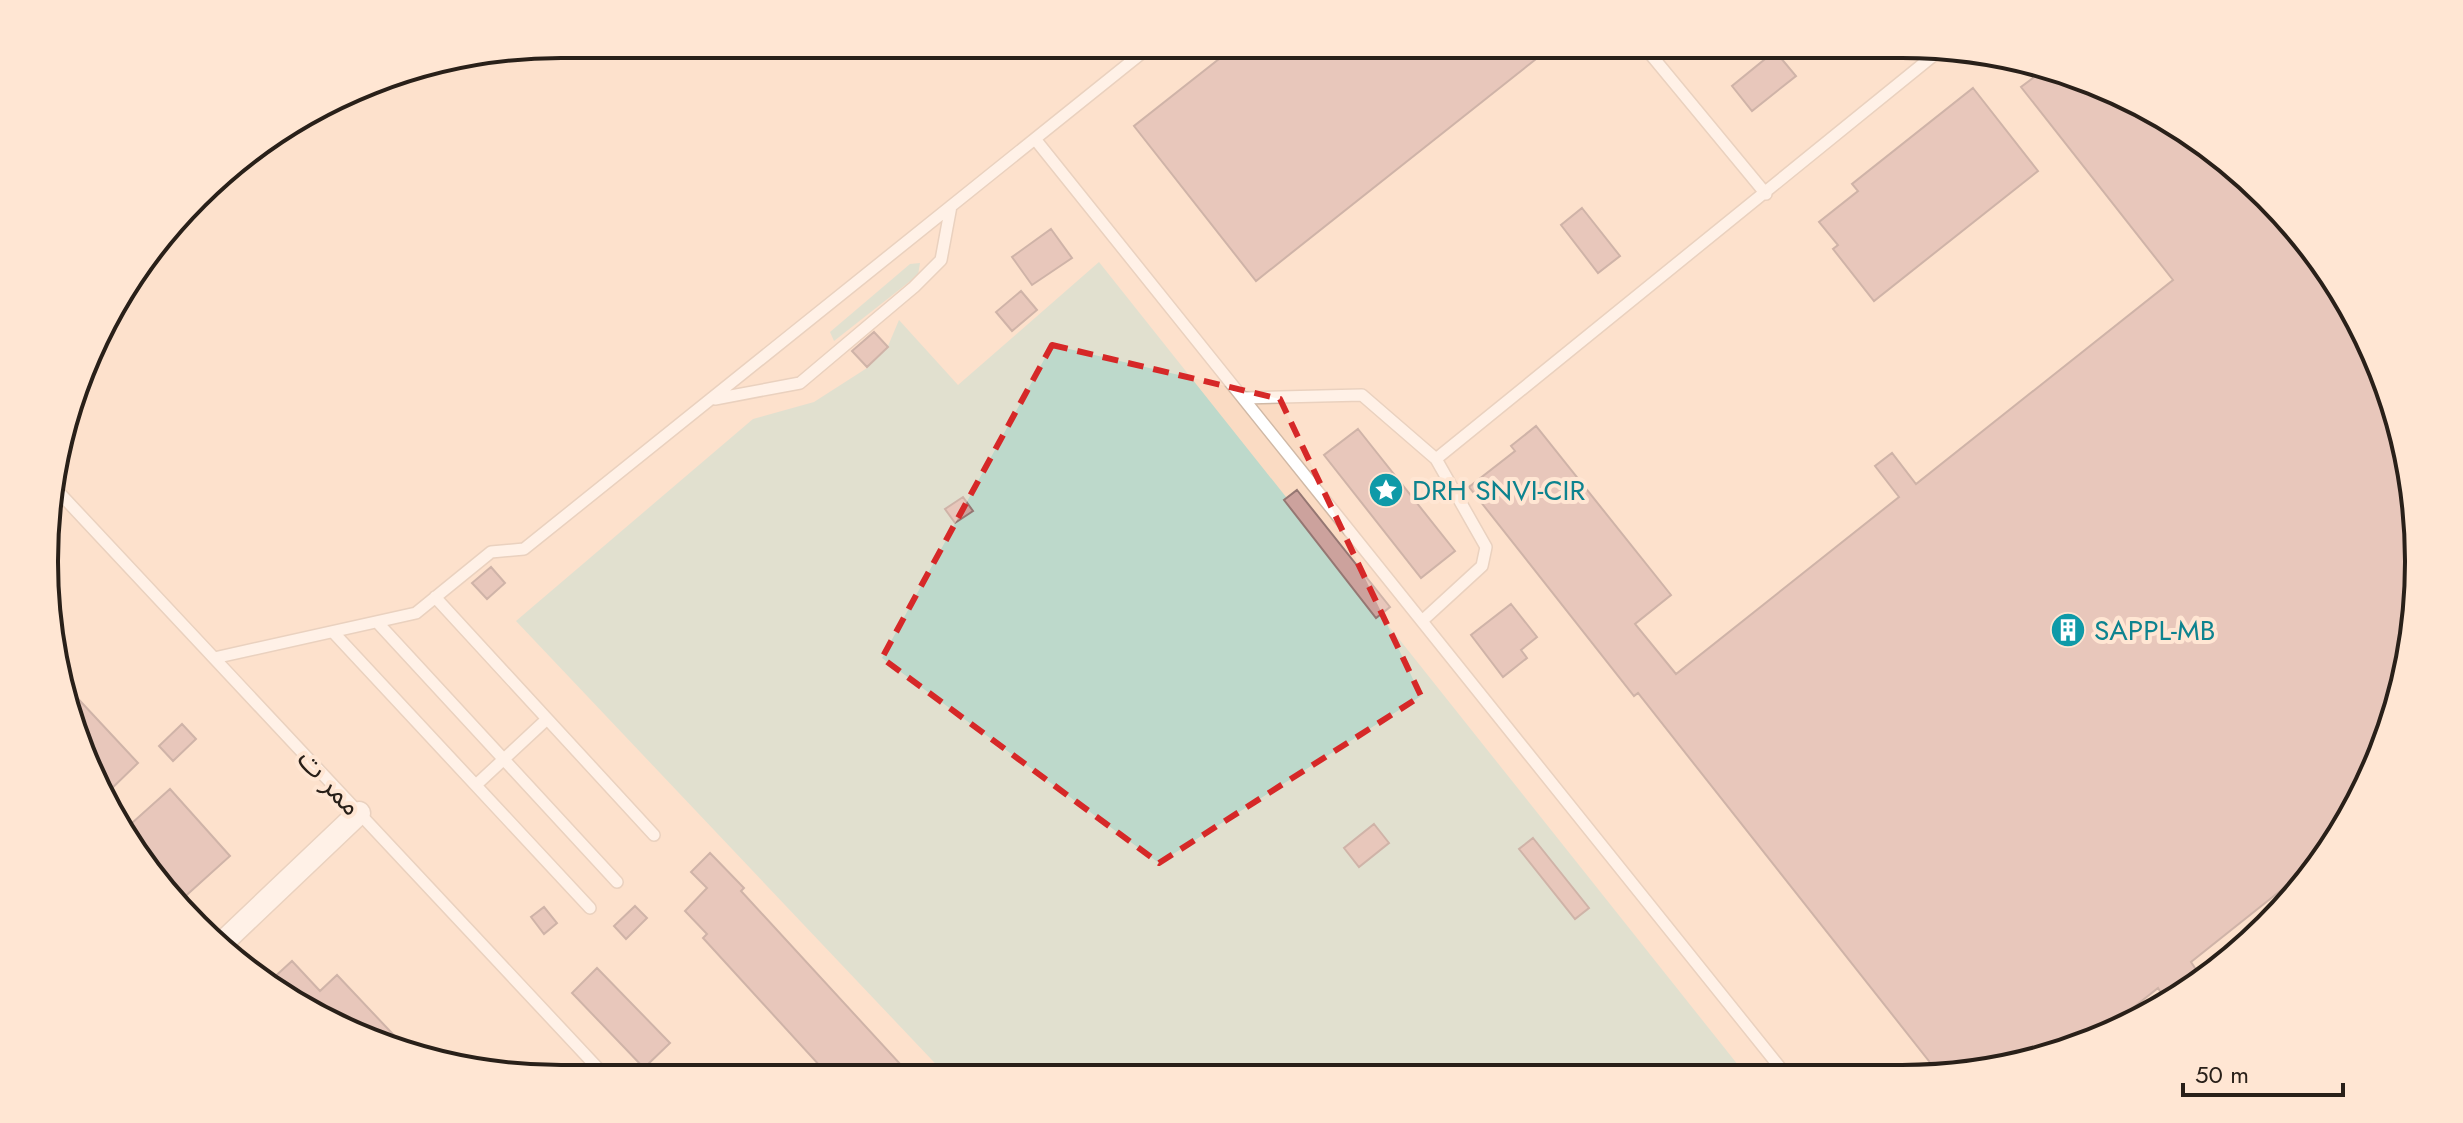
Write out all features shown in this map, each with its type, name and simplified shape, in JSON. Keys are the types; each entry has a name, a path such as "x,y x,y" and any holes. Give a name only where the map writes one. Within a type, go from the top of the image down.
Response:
{"street":[{"path":"228,938 359,813"}],"lane":[{"path":"214,658 416,613 491,552 524,549 1136,58"},
{"path":"1654,58 1766,194"},
{"path":"1436,459 1929,59"},
{"path":"1035,139 1778,1065"},
{"path":"711,399 800,383 914,287 941,260 951,206"},
{"path":"1243,398 1362,395 1436,459 1486,547 1487,556 1482,566 1422,621"},
{"name":"ممر ت","path":"62,496 595,1065"},
{"path":"435,597 654,835"},
{"path":"377,622 617,882"},
{"path":"333,632 590,908"},
{"path":"476,785 547,719"}],"highlighted area":[{"path":"1052,345 1280,399 1421,696 1159,863 882,658"}],"shaded area":[{"path":"1902,58 1967,62 2000,68 2032,75 2094,96 2153,125 2181,143 2258,205 2320,282 2338,310 2367,369 2388,431 2395,463 2401,496 2405,562 2401,627 2395,660 2388,692 2367,754 2338,813 2301,868 2258,918 2208,961 2153,998 2094,1027 2032,1048 1967,1061 1902,1065 562,1065 496,1061 463,1055 431,1048 369,1027 310,998 230,940 205,918 162,868 125,813 96,754 75,692 68,660 59,594 62,496 75,431 96,369 110,339 125,310 162,255 205,205 282,143 310,125 369,96 431,75 529,59"}],"green space":[{"path":"1099,262 1738,1065 937,1065 516,621 753,419 814,402 867,368 888,346 899,320 958,385"},
{"path":"920,263 918,275 834,341 830,332 910,264"}],"building":[{"path":"1220,58 1537,58 1256,281 1134,126"},
{"path":"1766,58 1781,58 1796,76 1752,111 1732,86"},
{"name":"SAPPL-MB","path":"2035,76 2063,85 2124,110 2181,143 2258,205 2320,282 2338,310 2367,369 2388,431 2404,529 2401,627 2388,692 2367,754 2338,813 2285,888 2191,962 2196,969 2161,993 2158,988 2124,1013 2094,1027 2032,1048 1967,1061 1931,1064 1638,693 1634,696 1469,487 1515,451 1511,446 1536,426 1671,595 1635,624 1676,674 1899,497 1875,466 1892,453 1916,484 2173,280 2021,87"},
{"path":"1973,88 2038,171 1874,301 1833,249 1838,245 1819,222 1858,191 1852,184"},
{"path":"1582,208 1620,256 1598,273 1561,225"},
{"path":"1051,229 1072,258 1032,285 1012,257"},
{"path":"1021,291 1037,310 1012,331 996,312"},
{"path":"874,332 888,347 867,367 852,351"},
{"path":"1358,429 1455,551 1421,578 1324,455"},
{"path":"1297,490 1390,607 1376,618 1284,500"},
{"path":"963,497 973,511 955,523 945,509"},
{"path":"491,567 505,583 487,599 472,583"},
{"path":"1511,604 1537,637 1521,650 1527,658 1503,677 1471,635"},
{"path":"77,697 138,763 112,788 96,754"},
{"path":"182,724 196,739 173,761 159,746"},
{"path":"170,789 230,856 186,896 132,823"},
{"path":"1374,824 1389,843 1359,867 1344,848"},
{"path":"1533,838 1589,908 1575,919 1519,849"},
{"path":"710,853 744,888 741,891 901,1065 819,1065 703,938 707,934 685,911 707,888 691,872"},
{"path":"635,906 647,918 626,939 614,926"},
{"path":"544,907 557,923 544,934 531,917"},
{"path":"292,961 320,991 337,975 395,1036 339,1013 276,976"},
{"path":"597,968 670,1043 647,1065 641,1065 572,993"}],"place":[{"name":"DRH SNVI-CIR","path":"1386,490"},
{"name":"SAPPL-MB","path":"2068,630"}]}
